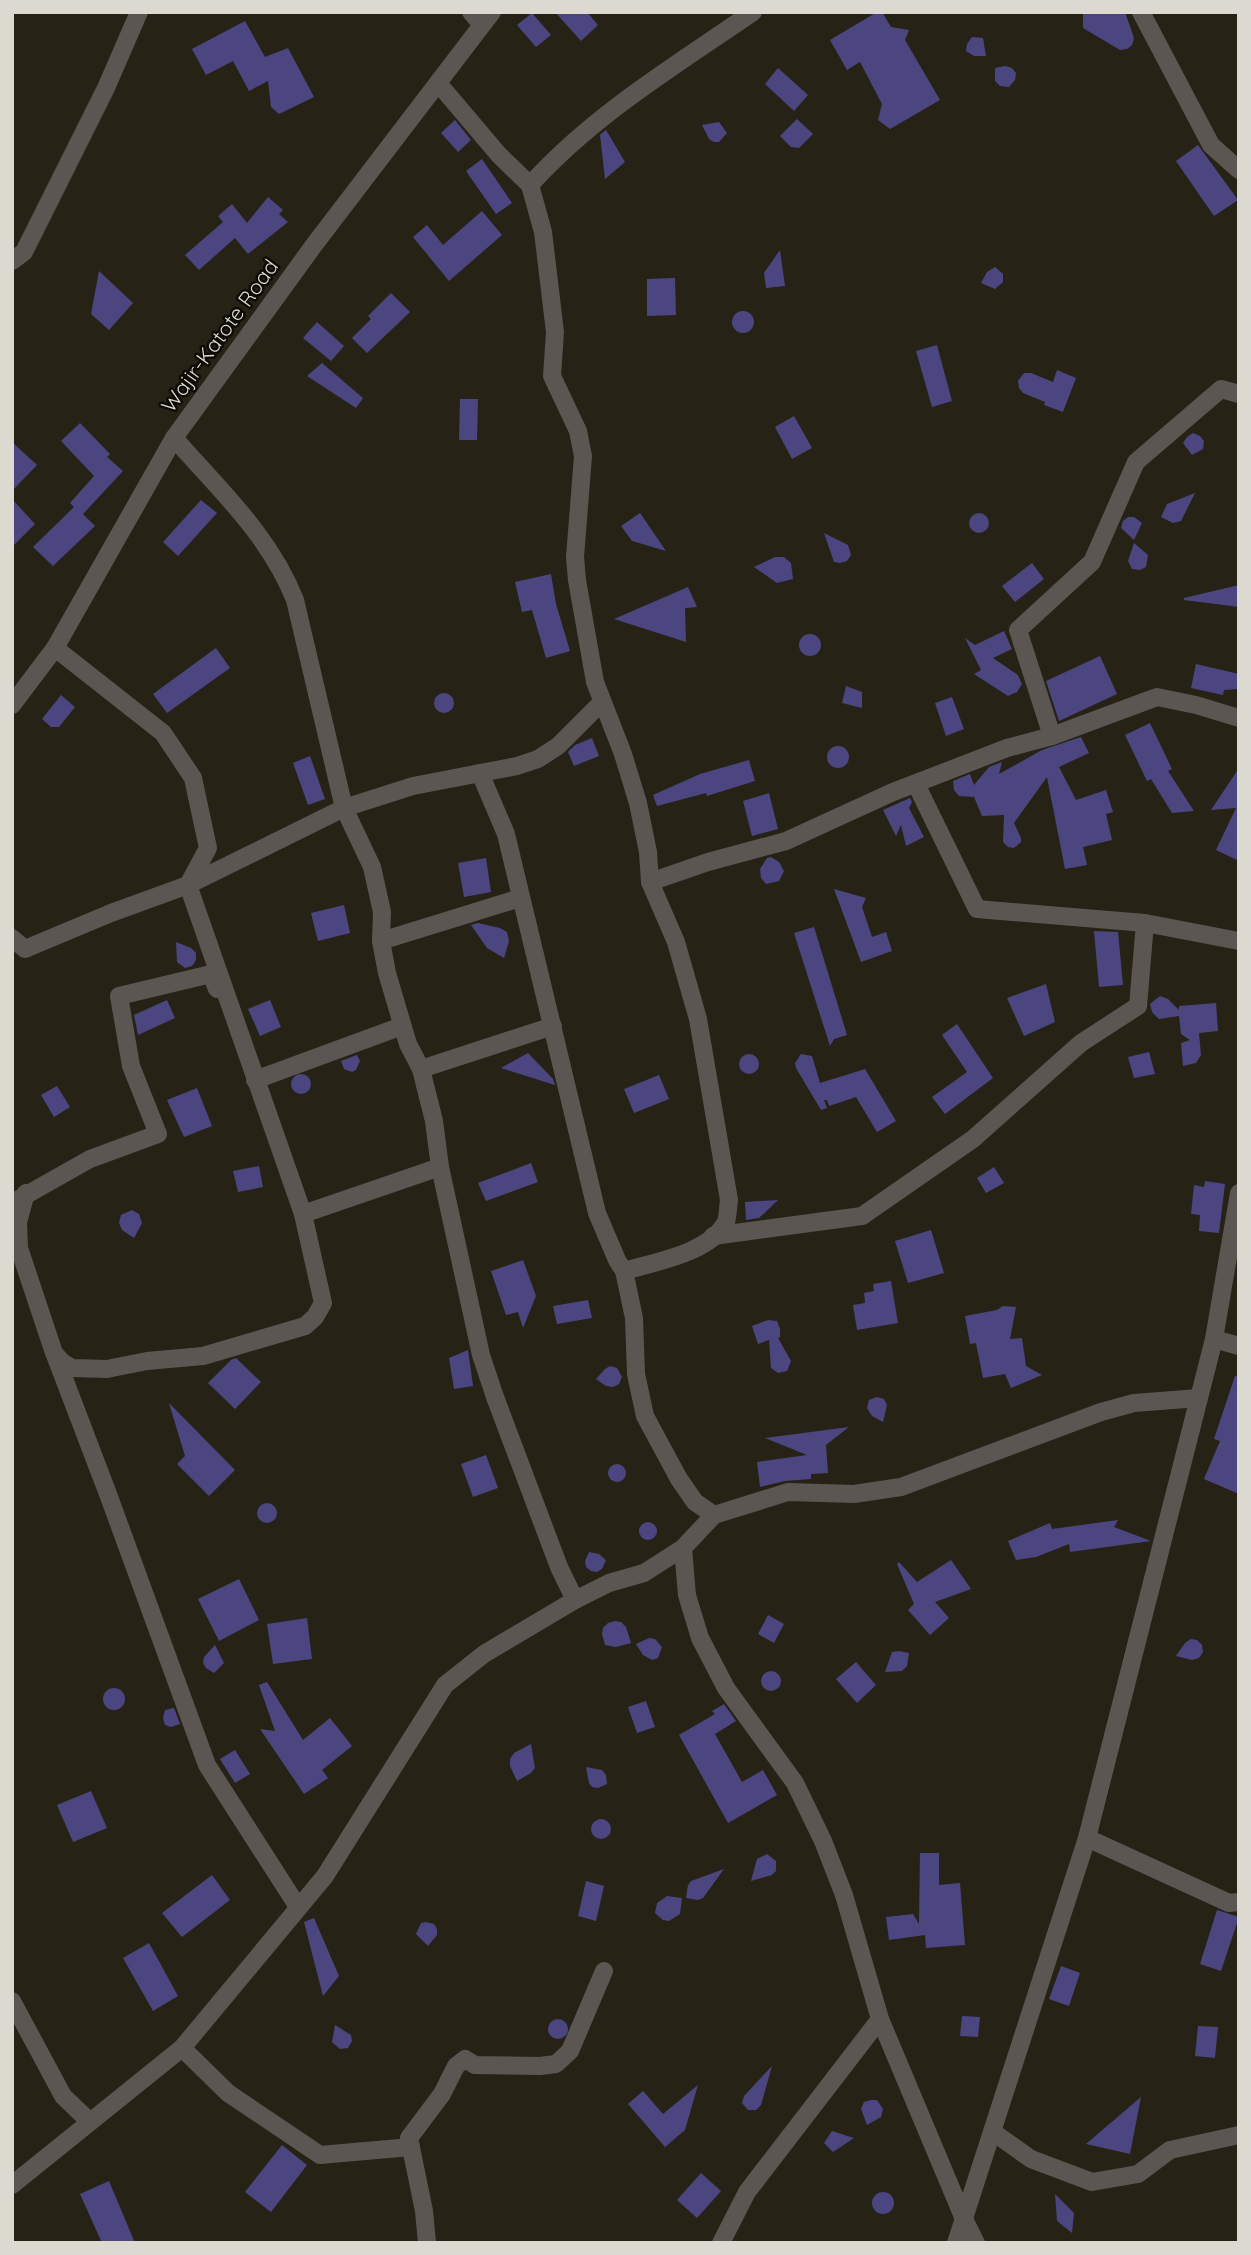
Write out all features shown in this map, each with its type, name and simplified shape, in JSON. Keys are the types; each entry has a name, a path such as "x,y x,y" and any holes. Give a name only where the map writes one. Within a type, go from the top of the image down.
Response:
{"street":[{"path":"12,261 24,252 106,88 139,12"},
{"path":"530,185 558,153 621,103 753,12"},
{"path":"1141,12 1211,145 1239,170"},
{"name":"Wajir-Katote Road","path":"12,705 55,648 174,438 314,246 438,83 482,17"},
{"path":"438,83 499,155 530,185 545,245 555,332 552,376 578,431 583,456 575,557 595,682 623,754 638,803 648,852 650,882 676,942 698,1019 729,1200 726,1221 695,1250 624,1271"},
{"path":"1052,736 1018,630 1091,562 1136,462 1221,389 1239,394"},
{"path":"174,438 257,532 285,574 295,600 344,808 372,867 382,912 381,941 387,974 408,1044 421,1069 434,1121 440,1167 481,1355 559,1567 575,1600"},
{"path":"54,1353 72,1368 107,1368 202,1356 305,1326 315,1317 323,1303 303,1214 188,885 208,848 192,778 163,733 55,648"},
{"path":"650,882 708,862 786,841 916,783 1007,748 1052,736 1157,697 1239,718"},
{"path":"16,949 188,885 344,808 413,786 480,774 538,759 558,746 601,703"},
{"path":"480,774 506,834 597,1213 624,1271 634,1318 636,1374 645,1416 679,1479 695,1502 714,1515"},
{"path":"916,783 977,909 1145,923 1239,941"},
{"path":"381,941 520,898"},
{"path":"713,1236 862,1216 972,1139 1081,1043 1138,1006 1145,923"},
{"path":"255,1080 211,974 119,996 131,1066 158,1134 90,1159 19,1198 19,1248 54,1353 207,1765 299,1907"},
{"path":"255,1080 402,1026"},
{"path":"421,1069 553,1026"},
{"path":"303,1214 440,1167"},
{"path":"956,2243 1087,1838 1214,1339 1239,1193"},
{"path":"1214,1339 1239,1346"},
{"path":"12,2185 182,2048 325,1875 445,1685 484,1654 608,1583 644,1573 683,1548 714,1515 788,1492 854,1494 901,1487 1101,1412 1134,1403 1199,1398"},
{"path":"683,1548 687,1595 700,1638 726,1688 795,1783 823,1841 844,1895 880,2019 976,2243"},
{"path":"1087,1838 1229,1903 1239,1902"},
{"path":"427,2243 410,2138 442,2094 456,2066 465,2059 475,2065 556,2064 570,2052 604,1972"},
{"path":"12,2001 64,2096 89,2121"},
{"path":"721,2243 747,2192 880,2019"},
{"path":"182,2048 228,2093 320,2155 411,2147"},
{"path":"993,2132 1031,2159 1092,2182 1138,2174 1170,2150 1239,2135"}],"building":[{"path":"555,12 587,12 598,25 581,41"},
{"path":"877,12 882,12 891,27 909,30 905,40 940,100 890,129 878,120 882,104 860,62 847,70 830,40"},
{"path":"1083,12 1125,12 1134,38 1132,45 1120,50 1083,28"},
{"path":"532,13 551,35 536,47 517,25"},
{"path":"245,21 265,57 288,48 314,97 279,114 271,107 268,81 249,91 233,61 206,75 192,49"},
{"path":"972,37 983,38 986,56 974,56 966,51"},
{"path":"1005,66 1016,73 1015,80 1009,87 1000,86 995,81 995,68"},
{"path":"778,68 808,95 794,111 765,84"},
{"path":"797,119 813,134 799,148 791,147 780,136"},
{"path":"455,120 471,140 458,152 441,133"},
{"path":"719,122 727,133 719,142 714,142 709,139 702,125"},
{"path":"606,130 625,162 605,179 600,135"},
{"path":"1198,145 1238,200 1214,216 1176,161"},
{"path":"482,159 512,203 496,214 466,171"},
{"path":"268,197 283,210 279,214 288,222 248,254 235,238 199,270 185,255 223,222 218,216 232,204 247,223"},
{"path":"482,211 502,235 449,281 413,237 427,225 443,245"},
{"path":"780,250 785,286 766,288 764,273"},
{"path":"995,267 1003,274 1003,282 995,289 981,283 987,272"},
{"path":"99,271 133,303 109,330 91,314"},
{"path":"675,278 676,315 647,316 647,279"},
{"path":"391,293 410,312 367,353 352,338 371,319 368,316"},
{"path":"743,311 751,314 754,322 751,330 743,333 735,330 732,322 735,314"},
{"path":"317,322 344,346 331,361 303,338"},
{"path":"937,345 952,401 932,407 916,351"},
{"path":"322,363 363,398 356,408 307,376"},
{"path":"1057,370 1076,378 1063,412 1023,393 1018,381 1024,373 1031,373 1053,382"},
{"path":"460,399 478,399 477,440 459,440"},
{"path":"794,416 812,448 792,459 775,427"},
{"path":"80,423 110,454 107,457 123,471 83,514 95,526 53,566 33,547 74,507 70,503 94,476 61,441"},
{"path":"1193,433 1204,441 1203,449 1192,455 1183,443"},
{"path":"12,442 37,465 12,491"},
{"path":"1195,493 1181,521 1173,523 1161,517 1167,504"},
{"path":"12,499 35,524 12,547"},
{"path":"201,500 217,513 178,556 163,542"},
{"path":"640,513 666,551 632,541 621,526"},
{"path":"979,513 986,516 989,523 986,530 979,533 972,530 969,523 972,516"},
{"path":"1128,517 1134,517 1142,523 1134,540 1121,528"},
{"path":"824,533 848,545 851,555 847,561 834,562"},
{"path":"1134,543 1148,555 1146,567 1140,570 1132,569 1128,561"},
{"path":"775,557 784,557 791,563 793,579 777,583 754,567"},
{"path":"1032,563 1044,579 1015,602 1002,586"},
{"path":"551,574 556,604 570,651 546,658 532,610 522,612 515,582"},
{"path":"1239,585 1239,607 1184,600 1184,598"},
{"path":"688,587 697,607 685,608 686,642 614,619"},
{"path":"1004,631 1012,649 993,658 1018,675 1022,684 1017,692 1008,696 974,674 981,670 965,638 975,645"},
{"path":"806,634 814,634 821,641 821,649 814,656 806,656 799,649 799,641"},
{"path":"216,648 230,668 167,713 153,694"},
{"path":"1100,656 1117,694 1059,721 1046,681"},
{"path":"1196,664 1239,674 1239,689 1224,690 1223,695 1191,688"},
{"path":"846,686 862,692 862,708 842,703"},
{"path":"444,693 451,696 454,703 451,710 444,713 437,710 434,703 437,696"},
{"path":"61,695 75,707 59,727 51,727 42,719"},
{"path":"952,697 964,729 946,736 935,703"},
{"path":"1150,723 1172,769 1168,771 1194,811 1172,813 1151,779 1147,781 1125,735"},
{"path":"1081,737 1089,753 1059,767 1076,800 1106,790 1113,812 1106,814 1112,840 1083,847 1087,865 1065,869 1047,777 1014,823 1021,842 1014,848 1003,842 1004,815 982,816 974,797 959,796 954,790 953,781 970,774 974,785 989,767 1002,762 999,774 1042,750"},
{"path":"592,738 599,756 574,766 568,752 575,745"},
{"path":"838,746 846,749 849,757 846,765 838,768 830,765 827,757 830,749"},
{"path":"310,756 325,799 308,805 293,763"},
{"path":"749,760 755,781 707,796 706,793 657,806 653,795 700,774"},
{"path":"1239,768 1239,861 1216,850 1236,808 1211,810"},
{"path":"769,793 778,829 752,836 743,801"},
{"path":"910,798 912,802 909,808 924,837 906,846 901,825 896,836 883,810"},
{"path":"771,857 779,862 784,871 779,881 766,884 761,878 760,869 767,858"},
{"path":"486,858 491,892 464,897 458,863"},
{"path":"834,889 866,898 862,907 872,937 886,932 892,951 861,962"},
{"path":"344,905 350,933 318,941 311,913"},
{"path":"478,923 507,932 509,941 504,958 487,948 471,925"},
{"path":"814,927 847,1035 834,1039 830,1046 794,933"},
{"path":"1094,931 1118,932 1123,985 1099,987"},
{"path":"176,942 196,953 192,966 185,968 177,962"},
{"path":"1046,984 1055,1022 1024,1036 1007,998"},
{"path":"1160,996 1168,999 1179,1010 1179,1006 1216,1003 1218,1031 1199,1033 1201,1055 1196,1063 1183,1066 1181,1043 1190,1040 1181,1034 1179,1016 1159,1019 1152,1012 1150,1004"},
{"path":"167,1000 175,1018 138,1035 134,1015"},
{"path":"270,1000 281,1027 260,1036 248,1009"},
{"path":"957,1024 993,1078 945,1114 932,1097 967,1072 942,1035"},
{"path":"1149,1052 1155,1074 1134,1078 1128,1057"},
{"path":"528,1053 553,1079 555,1085 501,1068"},
{"path":"745,1054 753,1054 759,1064 753,1074 745,1074 739,1068 739,1060"},
{"path":"801,1054 812,1056 820,1083 865,1069 896,1121 877,1132 856,1097 829,1106 827,1100 824,1100 827,1108 821,1110 796,1068 795,1063"},
{"path":"357,1055 360,1061 356,1070 352,1072 344,1069 341,1061"},
{"path":"301,1074 308,1077 311,1084 308,1091 301,1094 294,1091 291,1084 294,1077"},
{"path":"659,1075 669,1099 634,1113 624,1089"},
{"path":"57,1086 70,1107 54,1117 41,1095"},
{"path":"197,1088 212,1126 184,1137 167,1100"},
{"path":"531,1163 538,1182 486,1201 478,1183"},
{"path":"259,1166 263,1187 238,1192 233,1171"},
{"path":"994,1167 1004,1183 986,1193 977,1178"},
{"path":"1205,1181 1225,1184 1219,1233 1199,1231 1200,1215 1191,1214 1194,1185 1204,1187"},
{"path":"778,1200 759,1218 746,1220 745,1202"},
{"path":"132,1210 139,1214 142,1223 134,1238 122,1230 119,1223 121,1215"},
{"path":"931,1230 944,1273 908,1283 895,1241"},
{"path":"523,1260 536,1296 523,1328 518,1312 506,1315 491,1271"},
{"path":"891,1281 898,1323 857,1330 853,1305 865,1303 864,1293 874,1291 873,1284"},
{"path":"588,1300 592,1318 557,1324 553,1306"},
{"path":"1003,1306 1016,1307 1010,1339 1022,1338 1026,1366 1042,1375 1011,1388 1005,1374 983,1378 976,1343 970,1344 965,1316 997,1310"},
{"path":"768,1320 777,1321 780,1329 778,1338 791,1361 787,1371 778,1373 771,1368 769,1340 758,1344 752,1326"},
{"path":"468,1350 473,1386 454,1389 449,1358"},
{"path":"236,1358 261,1382 235,1409 208,1383"},
{"path":"610,1366 617,1368 622,1377 619,1384 613,1387 596,1379"},
{"path":"1235,1376 1239,1377 1239,1494 1204,1479 1220,1441 1214,1439"},
{"path":"877,1397 884,1399 887,1405 883,1422 872,1416 867,1408 869,1400"},
{"path":"169,1403 235,1470 209,1496 177,1464 185,1456"},
{"path":"849,1427 826,1445 828,1473 811,1474 811,1479 760,1487 757,1462 807,1455 765,1438"},
{"path":"486,1455 498,1488 473,1497 461,1464"},
{"path":"613,1464 621,1464 626,1473 624,1480 613,1482 608,1477 608,1469"},
{"path":"263,1503 271,1503 277,1513 271,1523 263,1523 257,1517 257,1509"},
{"path":"1118,1520 1114,1527 1151,1541 1070,1552 1069,1544 1036,1557 1016,1560 1008,1541 1050,1523 1052,1529"},
{"path":"644,1522 652,1522 657,1531 655,1538 644,1540 639,1535 639,1527"},
{"path":"589,1552 599,1554 606,1560 602,1569 597,1572 586,1567 585,1561"},
{"path":"951,1560 971,1589 935,1602 949,1618 930,1635 908,1610 914,1604 897,1564 899,1562 917,1582"},
{"path":"239,1579 259,1620 219,1641 198,1599"},
{"path":"768,1615 784,1624 774,1643 758,1634"},
{"path":"307,1618 312,1659 273,1664 267,1624"},
{"path":"615,1621 626,1627 631,1643 616,1647 605,1645 603,1628"},
{"path":"649,1638 655,1639 662,1647 658,1658 652,1660 643,1655 636,1644"},
{"path":"1191,1639 1202,1645 1203,1652 1199,1658 1192,1660 1176,1656 1185,1643"},
{"path":"215,1645 224,1663 214,1673 203,1663 204,1657"},
{"path":"892,1652 909,1653 907,1666 902,1671 885,1672"},
{"path":"856,1662 876,1685 857,1703 836,1679"},
{"path":"771,1671 778,1674 781,1681 778,1688 771,1691 764,1688 761,1681 764,1674"},
{"path":"267,1682 303,1740 330,1718 352,1746 322,1770 328,1778 304,1794 260,1729 275,1731 259,1685"},
{"path":"114,1688 124,1695 125,1699 118,1709 114,1710 104,1703 103,1699 110,1689"},
{"path":"646,1701 655,1727 637,1733 628,1707"},
{"path":"724,1704 736,1721 715,1734 742,1782 763,1770 777,1795 728,1823 679,1735 715,1714 712,1711"},
{"path":"174,1708 180,1724 171,1727 165,1725 165,1710"},
{"path":"531,1744 535,1768 517,1781 510,1766 510,1759 514,1753"},
{"path":"235,1750 250,1774 235,1783 220,1759"},
{"path":"586,1767 602,1770 607,1784 598,1788 592,1787"},
{"path":"91,1791 107,1828 73,1842 57,1805"},
{"path":"601,1819 608,1822 611,1829 608,1836 601,1839 594,1836 591,1829 594,1822"},
{"path":"920,1853 939,1853 939,1885 960,1883 965,1945 926,1948 925,1935 889,1940 886,1917 913,1914 919,1924"},
{"path":"767,1854 776,1861 776,1871 772,1875 751,1881 757,1859"},
{"path":"724,1869 703,1898 686,1898 691,1881"},
{"path":"212,1875 230,1900 182,1937 162,1913"},
{"path":"586,1881 604,1886 596,1921 578,1916"},
{"path":"667,1896 682,1898 680,1914 669,1921 663,1920 655,1913 657,1903"},
{"path":"1217,1910 1239,1917 1221,1971 1200,1964"},
{"path":"314,1918 339,1976 323,1996 304,1922"},
{"path":"421,1923 434,1924 437,1929 437,1935 428,1946 416,1934"},
{"path":"149,1943 178,1996 153,2011 123,1958"},
{"path":"1061,1966 1080,1973 1069,2006 1049,1999"},
{"path":"962,2016 980,2017 978,2037 960,2036"},
{"path":"558,2019 565,2022 568,2029 565,2036 558,2039 551,2036 548,2029 551,2022"},
{"path":"335,2025 351,2035 352,2041 348,2048 340,2049 332,2042"},
{"path":"1198,2026 1218,2027 1215,2058 1195,2056"},
{"path":"772,2066 761,2105 756,2110 748,2110 742,2103 744,2096"},
{"path":"698,2085 685,2130 665,2147 628,2104 643,2091 663,2114"},
{"path":"1141,2097 1130,2154 1086,2144 1107,2126"},
{"path":"877,2100 883,2109 881,2117 867,2125 861,2109 864,2102"},
{"path":"832,2131 854,2138 833,2152 824,2143"},
{"path":"282,2145 307,2165 271,2212 245,2192"},
{"path":"701,2173 721,2191 697,2218 677,2200"},
{"path":"109,2181 135,2243 102,2243 80,2194"},
{"path":"883,2192 891,2195 894,2203 891,2211 883,2214 875,2211 872,2203 875,2195"},
{"path":"1055,2194 1074,2213 1072,2233 1057,2221"}]}
